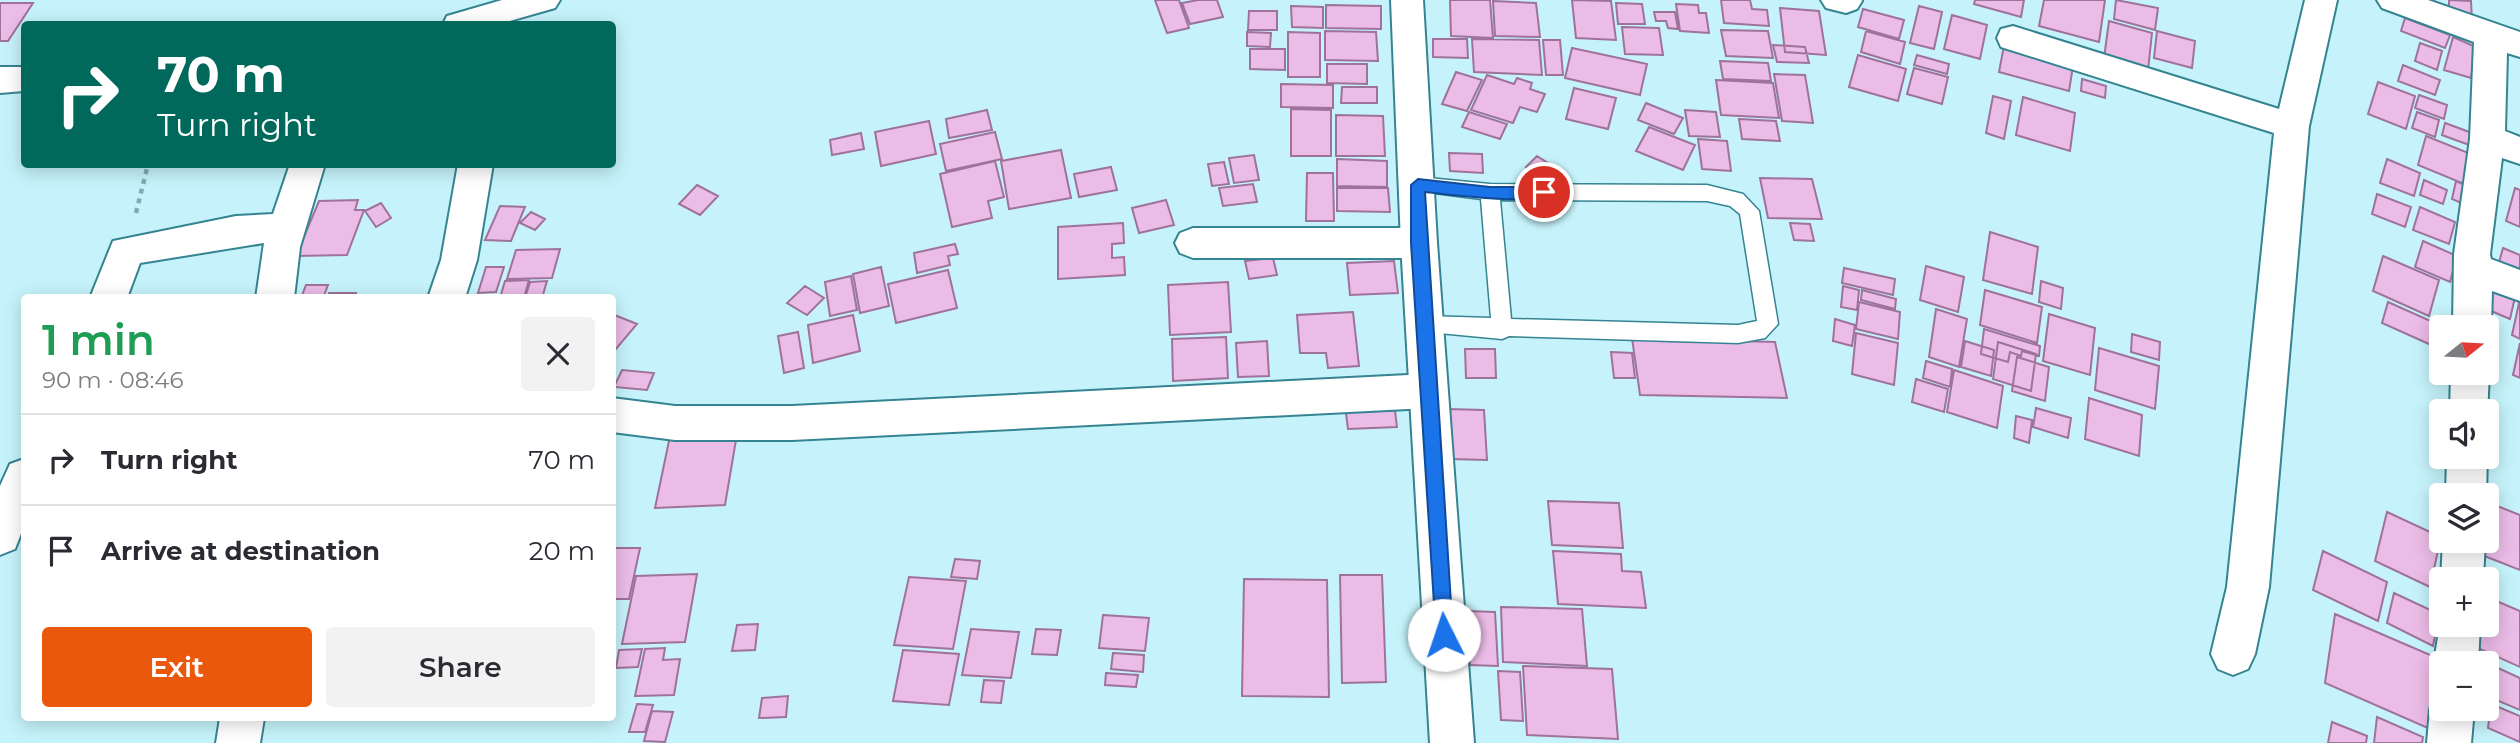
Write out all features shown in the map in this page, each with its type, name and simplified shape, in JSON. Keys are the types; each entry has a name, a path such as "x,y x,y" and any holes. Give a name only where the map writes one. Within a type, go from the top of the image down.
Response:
{"street":[{"path":"481,21 503,18 544,0"},
{"path":"1407,0 1419,243 1452,743"},
{"path":"1837,0 1846,1"},
{"path":"2233,654 2248,587 2292,126 2321,0"},
{"path":"2393,0 2506,40"},
{"path":"2472,315 2472,254 2504,145 2506,40 2481,14 2478,0"},
{"path":"2013,38 2292,126"},
{"path":"0,80 21,79"},
{"path":"275,294 276,274 286,227 307,168"},
{"path":"447,294 459,260 475,168"},
{"path":"110,294 126,251 236,231 286,227"},
{"path":"1193,243 1419,243"},
{"path":"2474,268 2520,286"},
{"path":"616,416 675,423 792,423 1428,391"},
{"path":"0,536 21,484"},
{"path":"238,743 242,721"},
{"path":"2449,743 2451,721"}],"lane":[{"path":"1418,185 1490,192 1707,193 1735,199 1749,211 1768,324 1758,332 1738,334 1425,326"},
{"path":"1490,192 1502,330"}],"path":[{"path":"126,251 147,168"}],"building":[{"path":"1155,0 1179,0 1189,28 1167,33"},
{"path":"1217,0 1223,17 1190,24 1182,3"},
{"path":"1450,0 1490,0 1493,38 1451,36"},
{"path":"1572,0 1611,1 1616,40 1576,38"},
{"path":"1721,0 1750,0 1752,9 1767,10 1769,26 1724,23"},
{"path":"1975,0 2024,0 2021,17 1974,4"},
{"path":"2044,0 2105,0 2099,42 2039,26"},
{"path":"2116,0 2158,8 2155,30 2114,19"},
{"path":"2449,0 2471,1 2472,20 2449,14"},
{"path":"1493,1 1536,3 1540,37 1495,36"},
{"path":"0,3 33,3 8,41 0,41"},
{"path":"1616,3 1642,4 1645,24 1618,24"},
{"path":"1676,4 1698,5 1699,13 1706,13 1709,33 1680,31"},
{"path":"1326,5 1381,6 1381,29 1326,28"},
{"path":"1291,6 1323,7 1323,28 1292,27"},
{"path":"1919,6 1942,12 1934,49 1910,43"},
{"path":"1780,8 1819,11 1826,55 1785,52"},
{"path":"1863,9 1904,20 1899,39 1858,27"},
{"path":"1249,11 1277,11 1277,30 1248,30"},
{"path":"1654,12 1675,12 1678,29 1668,28 1666,21 1656,21"},
{"path":"1952,15 1987,25 1980,59 1944,49"},
{"path":"2405,18 2450,35 2445,48 2401,31"},
{"path":"2109,21 2152,33 2148,70 2104,58"},
{"path":"1622,27 1659,28 1663,55 1625,54"},
{"path":"1721,30 1768,31 1773,58 1726,56"},
{"path":"1325,31 1376,32 1378,61 1325,60"},
{"path":"1866,31 1905,42 1900,64 1861,52"},
{"path":"2157,31 2195,41 2192,68 2154,58"},
{"path":"1247,32 1271,33 1270,47 1247,46"},
{"path":"1288,32 1320,33 1320,77 1288,77"},
{"path":"2453,37 2476,47 2471,78 2444,70"},
{"path":"1433,39 1467,39 1468,58 1433,57"},
{"path":"1472,39 1539,40 1542,75 1474,72"},
{"path":"1543,40 1560,40 1563,75 1546,75"},
{"path":"2005,40 2074,60 2069,91 1999,72"},
{"path":"2420,43 2442,51 2437,70 2415,61"},
{"path":"1773,45 1805,47 1809,63 1777,62"},
{"path":"1572,48 1647,64 1640,95 1565,78"},
{"path":"1250,49 1285,49 1285,70 1250,69"},
{"path":"1858,55 1906,69 1898,101 1849,87"},
{"path":"1917,55 1949,64 1947,74 1914,65"},
{"path":"1720,61 1768,63 1771,81 1723,79"},
{"path":"1327,64 1367,64 1367,84 1327,83"},
{"path":"2403,65 2440,80 2435,95 2398,81"},
{"path":"1914,68 1948,77 1942,104 1907,94"},
{"path":"1456,72 1482,80 1467,111 1442,104"},
{"path":"1774,74 1805,75 1813,123 1782,121"},
{"path":"1487,75 1514,84 1517,78 1532,83 1530,89 1545,94 1537,112 1520,107 1513,123 1471,110"},
{"path":"2082,79 2106,86 2105,98 2081,91"},
{"path":"1716,80 1773,83 1779,118 1721,115"},
{"path":"2378,82 2415,96 2406,129 2368,114"},
{"path":"1281,84 1333,85 1333,108 1281,107"},
{"path":"1342,87 1377,87 1377,103 1341,103"},
{"path":"1574,88 1616,98 1608,129 1566,119"},
{"path":"2419,95 2447,105 2444,119 2415,108"},
{"path":"1993,96 2011,101 2004,139 1986,133"},
{"path":"2023,97 2075,113 2070,151 2016,135"},
{"path":"1646,103 1683,118 1674,134 1638,120"},
{"path":"1291,109 1331,110 1331,156 1291,156"},
{"path":"987,110 992,130 949,138 946,119"},
{"path":"1685,110 1716,112 1720,137 1689,136"},
{"path":"1469,112 1507,124 1500,139 1462,127"},
{"path":"2417,112 2439,120 2435,137 2412,128"},
{"path":"1336,115 1383,116 1385,156 1336,156"},
{"path":"1739,119 1776,121 1780,141 1742,139"},
{"path":"929,121 936,154 881,166 875,132"},
{"path":"2445,123 2472,133 2469,145 2442,135"},
{"path":"1649,127 1695,145 1683,170 1636,151"},
{"path":"995,132 1002,159 946,171 940,144"},
{"path":"861,133 864,149 832,155 830,140"},
{"path":"2426,136 2471,154 2464,184 2418,165"},
{"path":"1698,139 1727,141 1731,171 1702,169"},
{"path":"1061,150 1071,198 1009,209 1001,161"},
{"path":"1449,153 1482,154 1483,173 1450,171"},
{"path":"1254,155 1259,180 1234,183 1229,158"},
{"path":"1537,156 1554,167 1542,178 1526,167"},
{"path":"1337,159 1387,161 1387,187 1337,186"},
{"path":"2387,159 2420,173 2414,196 2380,183"},
{"path":"995,161 1004,197 988,201 992,218 952,227 940,174"},
{"path":"1224,162 1229,184 1212,186 1208,164"},
{"path":"1111,167 1117,190 1079,197 1074,174"},
{"path":"1307,173 1333,173 1334,221 1306,221"},
{"path":"1760,178 1812,179 1822,219 1768,218"},
{"path":"2424,180 2447,190 2443,204 2420,195"},
{"path":"2456,181 2476,190 2475,209 2452,199"},
{"path":"1253,184 1257,202 1223,206 1219,188"},
{"path":"697,185 718,196 700,215 679,204"},
{"path":"1337,188 1388,188 1390,212 1337,211"},
{"path":"2515,188 2520,190 2520,227 2506,221"},
{"path":"2377,194 2411,207 2405,227 2372,214"},
{"path":"358,200 355,210 364,210 347,255 296,256 319,201"},
{"path":"1166,200 1174,225 1139,233 1132,208"},
{"path":"381,203 391,218 376,227 365,211"},
{"path":"500,206 525,207 511,241 485,240"},
{"path":"2420,207 2455,222 2449,244 2413,230"},
{"path":"531,212 545,219 535,230 520,223"},
{"path":"1123,223 1124,243 1112,244 1112,258 1124,257 1125,275 1058,279 1058,227"},
{"path":"1790,223 1810,224 1814,241 1794,240"},
{"path":"1990,232 2038,247 2032,294 1983,280"},
{"path":"2423,241 2457,256 2450,282 2415,267"},
{"path":"955,244 958,254 948,256 950,265 917,273 914,253"},
{"path":"2503,248 2520,255 2520,276 2498,266"},
{"path":"560,249 552,278 507,279 516,250"},
{"path":"2383,256 2439,280 2429,316 2373,291"},
{"path":"1273,258 1277,275 1249,279 1245,261"},
{"path":"1394,261 1398,293 1350,295 1347,263"},
{"path":"1926,266 1964,277 1958,312 1920,300"},
{"path":"486,267 504,267 496,292 478,293"},
{"path":"881,267 889,306 860,313 853,274"},
{"path":"1844,268 1895,279 1893,295 1842,283"},
{"path":"948,270 957,308 896,323 888,284"},
{"path":"851,276 857,310 830,316 825,282"},
{"path":"529,280 525,294 501,294 505,281"},
{"path":"547,281 543,294 526,294 530,282"},
{"path":"2041,281 2063,288 2061,309 2039,302"},
{"path":"1228,282 1231,332 1170,335 1168,285"},
{"path":"306,285 328,285 325,294 303,294"},
{"path":"805,286 824,298 807,315 787,303"},
{"path":"1843,286 1859,290 1857,310 1841,307"},
{"path":"2490,287 2515,297 2510,319 2484,308"},
{"path":"1862,290 1896,299 1895,309 1861,300"},
{"path":"1985,290 2042,307 2037,343 1980,325"},
{"path":"1859,302 1900,312 1898,339 1856,329"},
{"path":"2388,302 2429,320 2429,344 2382,323"},
{"path":"2520,303 2520,339 2512,335"},
{"path":"1936,309 1967,319 1959,367 1929,357"},
{"path":"1353,312 1359,366 1328,368 1326,353 1300,353 1297,315"},
{"path":"2049,314 2095,328 2090,375 2043,361"},
{"path":"853,315 860,351 813,363 808,325"},
{"path":"616,316 637,324 616,349"},
{"path":"1835,319 1855,325 1852,346 1833,341"},
{"path":"1984,329 2040,346 2039,356 2022,351 2021,356 2010,352 2008,362 1981,354"},
{"path":"798,332 804,368 784,373 778,336"},
{"path":"1856,333 1898,343 1894,385 1852,374"},
{"path":"2132,334 2160,342 2159,360 2131,352"},
{"path":"1226,337 1228,378 1173,381 1172,339"},
{"path":"1632,338 1775,342 1787,398 1640,395"},
{"path":"1267,341 1269,376 1238,377 1236,343"},
{"path":"1965,341 1994,350 1991,376 1961,367"},
{"path":"1998,342 2036,354 2031,391 1993,379"},
{"path":"2520,343 2520,378 2513,375"},
{"path":"2099,348 2159,366 2155,409 2095,390"},
{"path":"1465,349 1495,349 1496,378 1466,378"},
{"path":"1611,352 1632,353 1635,378 1614,378"},
{"path":"2017,357 2049,367 2045,401 2012,391"},
{"path":"1926,361 1952,369 1950,387 1923,378"},
{"path":"622,370 654,373 647,390 616,387"},
{"path":"1954,370 2003,386 1997,428 1947,412"},
{"path":"1916,379 1948,389 1944,412 1912,402"},
{"path":"2089,398 2142,415 2139,456 2085,439"},
{"path":"1394,403 1397,427 1348,429 1345,405"},
{"path":"2036,408 2071,418 2068,438 2033,427"},
{"path":"1447,409 1484,410 1487,460 1449,459"},
{"path":"2016,416 2032,420 2029,443 2014,438"},
{"path":"737,434 725,505 655,508 670,436"},
{"path":"1548,501 1619,503 1623,548 1552,545"},
{"path":"2499,507 2520,515 2520,570 2482,555 2499,553"},
{"path":"2387,512 2429,531 2429,553 2437,553 2434,567 2429,567 2429,587 2375,561"},
{"path":"616,548 640,548 629,599 616,599"},
{"path":"1553,551 1621,554 1622,571 1641,572 1646,608 1558,604"},
{"path":"2323,551 2387,582 2378,621 2313,590"},
{"path":"955,559 980,561 977,579 951,577"},
{"path":"697,574 685,642 622,644 636,576"},
{"path":"1340,575 1382,575 1386,682 1342,683"},
{"path":"909,577 966,581 953,649 894,645"},
{"path":"1244,579 1327,580 1329,697 1242,696"},
{"path":"2394,593 2429,609 2429,637 2435,637 2433,646 2387,623"},
{"path":"2499,602 2520,611 2520,667 2499,658 2499,651 2484,651 2473,646 2474,637 2499,637"},
{"path":"1501,607 1582,609 1587,666 1503,662"},
{"path":"1467,611 1495,612 1498,666 1470,665"},
{"path":"2335,614 2429,655 2429,721 2438,721 2437,732 2325,683"},
{"path":"1103,615 1149,618 1145,651 1099,648"},
{"path":"758,624 755,650 732,651 737,625"},
{"path":"971,629 1019,632 1011,678 962,675"},
{"path":"1036,629 1061,630 1057,655 1032,654"},
{"path":"665,648 663,660 680,659 674,695 635,696 645,649"},
{"path":"642,649 638,667 616,668 619,650"},
{"path":"903,650 959,654 949,705 893,701"},
{"path":"1113,653 1144,655 1143,672 1111,669"},
{"path":"1523,666 1612,669 1618,739 1527,735"},
{"path":"2499,668 2520,678 2520,710 2499,701"},
{"path":"1498,671 1520,672 1523,721 1501,720"},
{"path":"1106,673 1138,675 1136,687 1105,685"},
{"path":"984,680 1004,681 1001,703 981,702"},
{"path":"788,696 786,717 759,718 762,698"},
{"path":"637,704 653,705 645,732 629,732"},
{"path":"2499,707 2520,716 2520,742 2488,728 2489,721 2499,721"},
{"path":"652,711 673,712 665,742 644,741"},
{"path":"2377,717 2423,737 2422,743 2374,743"},
{"path":"2332,722 2367,736 2366,743 2328,743"}],"route":[{"path":"1444,635 1419,243 1418,185 1490,192 1544,192"}]}
